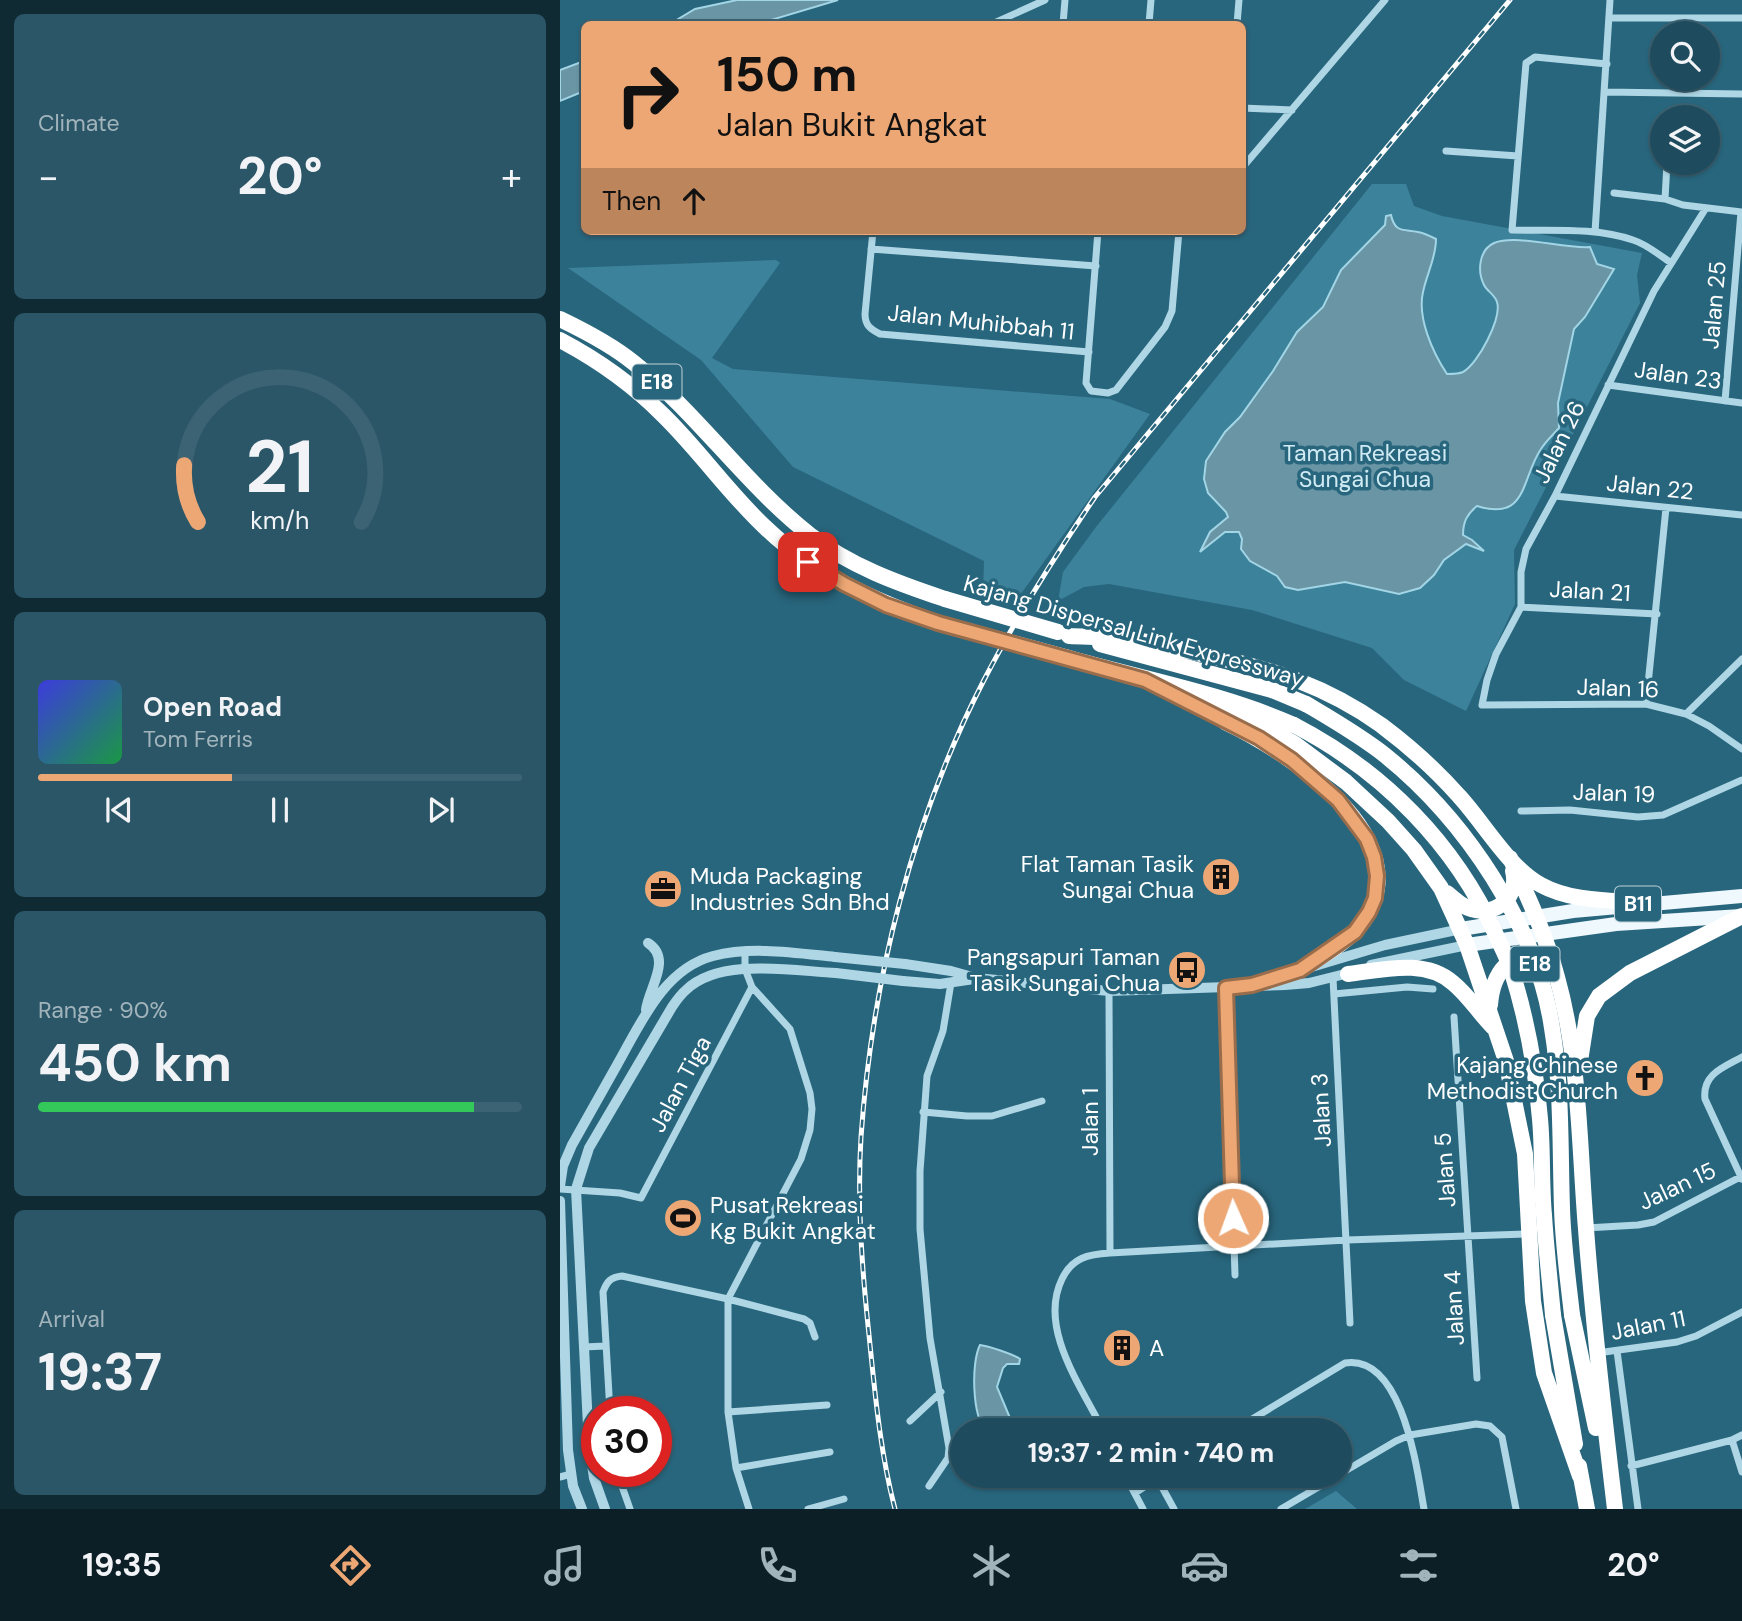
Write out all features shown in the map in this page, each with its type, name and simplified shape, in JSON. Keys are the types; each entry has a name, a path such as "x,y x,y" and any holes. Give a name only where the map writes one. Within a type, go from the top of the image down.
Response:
{"highway":[{"name":"Kajang Dispersal Link Expressway","path":"560,319 589,333 632,361 696,421 771,501 812,536 849,560 893,582 945,599 1272,690 1306,704 1349,729 1386,756 1452,820 1484,864 1526,941 1541,978 1552,1027 1560,1110 1562,1212 1572,1315 1614,1509"},
{"name":"Kajang Dispersal Link Expressway","path":"560,340 634,388 665,416 733,495 768,530 808,562 844,584 886,605 938,623 1145,680 1209,694 1294,725 1340,751 1365,770 1426,827 1472,888 1510,967 1526,1027 1540,1118 1544,1214 1553,1315 1587,1509"},
{"path":"1064,634 1129,639 1158,645 1268,669 1322,690 1381,725 1426,762 1531,879 1558,892 1581,898 1645,903"},
{"path":"1145,680 1259,738 1292,760 1338,800 1367,839 1377,876 1375,898 1369,912 1355,932 1300,970"},
{"path":"1185,700 1266,728 1295,744 1327,767 1368,801 1402,835 1441,888 1461,929 1497,1032 1525,1154 1533,1301 1544,1373 1580,1476"},
{"path":"1441,888 1475,911 1497,908 1506,901 1516,881 1510,858"},
{"path":"1510,858 1557,976 1569,1031 1577,1092 1597,1353 1614,1509"},
{"path":"1577,1092 1587,1016 1599,996 1630,973 1742,916"},
{"path":"1489,1008 1496,975 1516,959 1541,962 1557,976"},
{"path":"1340,976 1416,967 1436,972 1451,980 1497,1032"}],"main road":[{"name":"B11","path":"1535,916 1645,903 1742,896"},
{"path":"1461,929 1535,916"},
{"name":"B11","path":"1542,933 1616,924 1742,916"},
{"path":"1467,945 1542,933"}],"street":[{"path":"999,21 1045,0"},
{"path":"1063,21 1065,0"},
{"path":"1149,21 1151,0"},
{"path":"1237,21 1239,0"},
{"path":"1246,163 1385,0"},
{"path":"1595,232 1610,0"},
{"path":"1610,18 1742,18"},
{"path":"1607,64 1535,57 1528,60 1525,66 1512,230 1595,232 1634,240 1671,262"},
{"path":"1605,92 1742,94"},
{"path":"1246,108 1292,110"},
{"path":"1446,151 1518,156"},
{"path":"1665,198 1666,175"},
{"path":"1614,193 1665,198 1683,205 1742,212"},
{"name":"Jalan 26","path":"1482,705 1496,654 1521,607 1521,572 1526,549 1671,262 1706,208"},
{"name":"Jalan 25","path":"1725,401 1742,212"},
{"path":"873,235 871,249 1096,266"},
{"path":"1098,235 1086,383 1091,391 1100,393 1116,390 1165,327 1172,311 1179,235"},
{"name":"Jalan Muhibbah 11","path":"871,249 865,321 880,334 1089,352"},
{"name":"Jalan 23","path":"1608,385 1742,403"},
{"name":"Jalan 22","path":"1555,496 1742,515"},
{"name":"Jalan 21","path":"1646,704 1666,508"},
{"name":"Jalan 21","path":"1521,607 1657,614"},
{"path":"1686,714 1742,659"},
{"name":"Jalan 16","path":"1482,705 1646,704 1686,714 1742,749"},
{"name":"Jalan 19","path":"1521,811 1570,810 1638,817 1663,815 1742,780"},
{"path":"1252,985 1385,945 1461,929"},
{"path":"646,1013 659,959 654,947 648,943"},
{"path":"576,1189 560,1187 562,1166 646,1013 681,972 710,957 745,951 791,952 905,964 976,978 1109,991 1309,983 1377,963 1467,945"},
{"path":"745,951 745,969 752,987 790,1029 802,1063 813,1109 801,1159 728,1299 728,1412 736,1468 749,1509"},
{"path":"606,1509 594,1478 589,1446 576,1189 589,1148 672,1007 687,988 707,976 745,969 836,973 903,981 951,983 976,978"},
{"name":"Jalan 3","path":"1340,976 1334,994 1350,1323"},
{"path":"929,1486 948,1458 949,1448 930,1338 920,1229 923,1111 928,1076 943,1031 951,983"},
{"name":"Jalan Tiga","path":"576,1189 641,1198 752,987"},
{"path":"1334,994 1407,987 1433,989"},
{"path":"1226,988 1235,1275"},
{"name":"Jalan 1","path":"1109,991 1110,1252"},
{"name":"Jalan 5","path":"1454,1017 1469,1237"},
{"path":"1742,1057 1710,1076 1704,1091 1705,1099 1742,1178"},
{"path":"923,1111 992,1116 1042,1101"},
{"name":"Jalan 15","path":"1586,1228 1654,1222 1742,1178"},
{"path":"560,1202 568,1450 582,1509"},
{"path":"1096,1418 1058,1341 1054,1322 1054,1304 1067,1270 1077,1259 1110,1252 1528,1234"},
{"name":"Jalan 4","path":"1469,1237 1477,1378"},
{"path":"609,1396 603,1292 606,1283 614,1277 622,1276 728,1299 804,1319 810,1323 815,1337"},
{"name":"Jalan 11","path":"1597,1353 1667,1344 1696,1336 1742,1312"},
{"path":"584,1347 605,1346"},
{"path":"1617,1351 1638,1509"},
{"path":"1254,1418 1345,1363 1354,1362 1375,1370 1400,1407 1410,1435 1424,1509"},
{"path":"910,1421 940,1392"},
{"path":"728,1412 827,1405"},
{"path":"1352,1468 1410,1435 1476,1424 1490,1426 1502,1437 1516,1509"},
{"path":"1631,1466 1732,1440 1742,1435"},
{"path":"1732,1440 1742,1472"},
{"path":"736,1468 830,1452"},
{"path":"560,1477 572,1474"},
{"path":"622,1487 630,1509"},
{"path":"1132,1488 1143,1509"},
{"path":"1135,1493 1143,1488"},
{"path":"1165,1488 1174,1509"},
{"path":"1281,1509 1317,1488"},
{"path":"808,1509 844,1499"}],"green space":[{"name":"Taman Rekreasi Sungai Chua","path":"1372,184 1406,184 1414,206 1442,216 1642,253 1637,275 1640,303 1514,550 1515,604 1466,711 1404,680 1372,648 1252,610 1109,584 1084,587 1058,601 1063,572 1096,527"},
{"path":"776,260 780,263 712,358 733,369 1110,399 1150,414 1013,605 983,592 984,561 793,467 701,360 568,268"},
{"path":"1336,1491 1357,1509 1305,1509"}],"shaded area":[{"path":"737,0 838,0 768,21 675,21 695,9"},
{"path":"581,62 581,92 560,101 560,70"},
{"path":"1391,215 1400,229 1420,232 1436,239 1423,292 1422,313 1436,356 1447,374 1461,373 1469,367 1482,351 1496,319 1497,302 1484,285 1480,267 1482,256 1489,246 1515,240 1590,247 1597,264 1614,269 1585,317 1574,329 1558,403 1559,428 1541,449 1521,494 1514,503 1506,508 1494,509 1477,506 1468,515 1463,535 1484,551 1466,544 1444,560 1434,575 1420,588 1399,594 1345,582 1298,590 1285,587 1277,576 1250,561 1241,549 1242,539 1239,532 1225,532 1200,552 1210,532 1228,517 1208,493 1204,479 1206,461 1273,371 1297,332 1323,307 1341,270 1385,225 1386,216"},
{"path":"980,1345 1020,1359 1019,1364 1007,1364 1003,1368 997,1387 1010,1418 979,1418 974,1389"}],"railway":[{"path":"895,1509 885,1466 866,1310 860,1211 861,1137 866,1078 886,960 916,845 958,733 984,680 1037,587 1095,497 1510,0"}],"place":[{"name":"Flat Taman Tasik Sungai Chua","path":"1221,877"},
{"name":"Muda Packaging Industries Sdn Bhd","path":"663,889"},
{"name":"Pangsapuri Taman Tasik Sungai Chua","path":"1187,970"},
{"name":"Kajang Chinese Methodist Church","path":"1645,1078"},
{"name":"Pusat Rekreasi Kg Bukit Angkat","path":"683,1218"},
{"name":"A","path":"1122,1348"}],"route":[{"path":"808,562 886,605 938,623 1145,680 1259,738 1292,760 1338,800 1367,839 1377,876 1375,898 1355,932 1300,970 1252,985 1226,988 1233,1218"}]}
